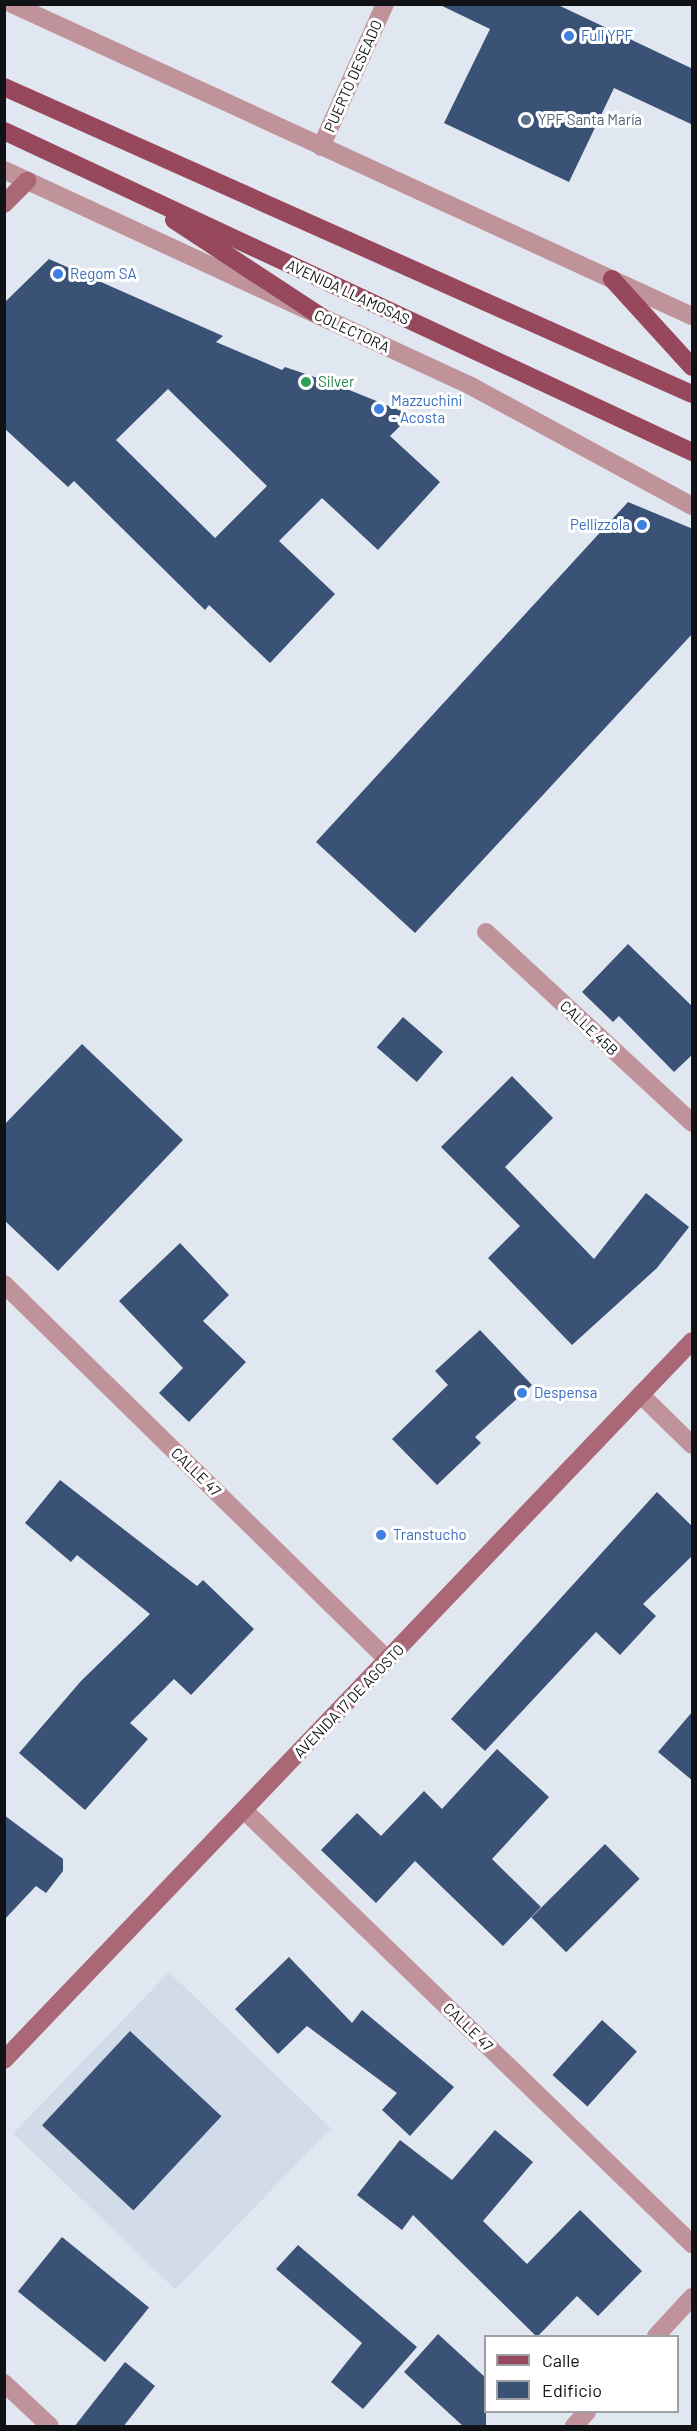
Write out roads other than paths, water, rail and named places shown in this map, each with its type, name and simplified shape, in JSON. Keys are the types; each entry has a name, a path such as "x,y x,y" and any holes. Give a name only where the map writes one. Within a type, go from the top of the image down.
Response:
{"main road":[{"path":"4,87 693,394"},
{"name":"AVENIDA LLAMOSAS","path":"4,130 693,452"},
{"path":"4,204 27,181"},
{"path":"119,185 320,316"},
{"path":"612,279 693,367"},
{"name":"AVENIDA 17 DE AGOSTO","path":"4,2060 693,1341"}],"street":[{"path":"12,4 693,316"},
{"name":"PUERTO DESEADO","path":"321,147 385,4"},
{"name":"COLECTORA","path":"4,170 471,386 693,506"},
{"name":"CALLE 45B","path":"486,932 693,1123"},
{"name":"CALLE 47","path":"4,1284 388,1660"},
{"path":"641,1395 693,1445"},
{"name":"CALLE 47","path":"244,1810 693,2244"},
{"path":"658,2335 693,2297"},
{"path":"4,2383 50,2427"},
{"path":"574,2427 586,2413"}],"place":[{"name":"Full YPF","path":"569,36"},
{"name":"YPF Santa María","path":"526,120"},
{"name":"Regom SA","path":"58,274"},
{"name":"Silver","path":"306,382"},
{"name":"Mazzuchini - Acosta","path":"379,409"},
{"name":"Pellizzola","path":"642,525"},
{"name":"Despensa","path":"522,1393"},
{"name":"Transtucho","path":"381,1535"}]}
